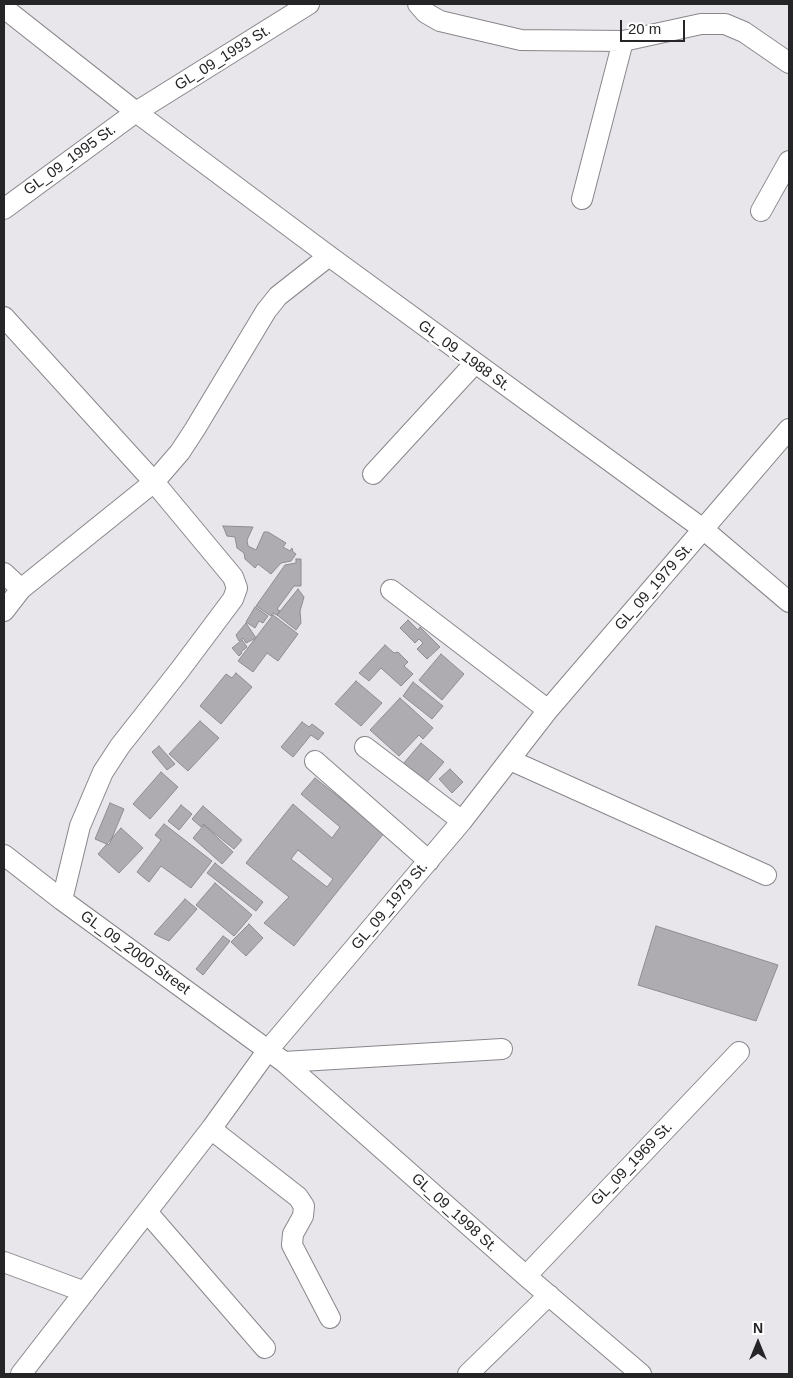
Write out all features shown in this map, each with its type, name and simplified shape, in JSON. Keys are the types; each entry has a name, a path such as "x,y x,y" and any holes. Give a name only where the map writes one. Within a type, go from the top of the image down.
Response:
{"street":[{"name":"GL_09_1993 St.","path":"136,112 309,4"},
{"path":"418,4 426,13 440,21 521,40 623,41 701,24 725,24 744,32 789,63"},
{"name":"GL_09_1988 St.","path":"4,8 136,112 329,256 703,529 789,602"},
{"path":"582,199 623,41"},
{"name":"GL_09_1995 St.","path":"4,209 136,112"},
{"path":"761,211 789,161"},
{"path":"4,611 21,589 154,482 180,452 266,311 278,296 329,256"},
{"path":"4,317 154,482 233,577 237,588 233,599 102,772 80,826 62,900"},
{"path":"372,474 475,364"},
{"name":"GL_09_1979 St.","path":"21,1374 211,1129 268,1050 462,821 548,710 789,429"},
{"path":"4,573 21,589"},
{"path":"392,590 548,710"},
{"path":"365,747 462,821"},
{"path":"510,760 766,875"},
{"path":"316,761 428,861"},
{"name":"GL_09_2000 Street","path":"4,855 62,900 268,1050"},
{"path":"284,1062 502,1049"},
{"name":"GL_09_1998 St.","path":"268,1050 641,1374"},
{"name":"GL_09_1969 St.","path":"526,1276 739,1052"},
{"path":"211,1129 298,1197 304,1206 303,1216 293,1234 292,1245 330,1318"},
{"path":"147,1212 265,1348"},
{"path":"4,1262 85,1292"},
{"path":"468,1374 549,1295"}],"building":[{"path":"223,526 253,527 247,540 248,546 256,550 264,532 268,532 286,543 283,547 290,551 292,548 296,554 291,561 281,563 271,574 258,564 255,568 245,559 244,553 237,548 235,537 227,536"},
{"path":"296,559 301,559 301,586 294,586 277,609 280,611 277,615 273,613 271,616 256,606 285,565 296,563"},
{"path":"298,589 304,597 300,611 301,623 296,630 277,615"},
{"path":"255,607 268,616 263,623 259,621 255,628 246,622"},
{"path":"273,615 298,634 278,661 267,653 253,672 238,661"},
{"path":"408,620 418,630 420,627 440,647 427,659 417,649 423,643 419,639 415,643 400,628"},
{"path":"246,623 256,638 246,643 243,638 239,641 236,635"},
{"path":"242,640 247,647 239,656 232,648"},
{"path":"385,645 394,653 398,652 408,662 404,666 413,674 401,686 381,668 369,681 359,673"},
{"path":"441,654 464,674 442,700 419,680"},
{"path":"236,673 252,687 221,724 200,706 226,674 232,678"},
{"path":"356,681 382,703 361,726 335,704"},
{"path":"413,682 443,706 432,719 403,696"},
{"path":"400,698 433,728 423,739 419,735 399,756 370,730"},
{"path":"200,721 219,738 188,771 169,754"},
{"path":"302,722 309,727 312,724 324,733 318,740 311,735 293,757 281,747"},
{"path":"421,743 444,762 426,783 403,764"},
{"path":"159,746 175,764 167,770 152,752"},
{"path":"450,769 463,782 452,793 439,779"},
{"path":"161,772 178,787 150,819 133,804"},
{"path":"315,778 384,833 294,946 264,923 289,897 246,863 293,804 332,838 340,827 301,794","holes":["298,850 333,879 327,887 291,859"]},
{"path":"110,803 124,809 109,845 95,839"},
{"path":"181,805 192,814 179,830 168,821"},
{"path":"203,806 242,840 234,849 203,824 201,827 192,819"},
{"path":"164,824 212,861 191,888 161,866 149,882 137,872 161,840 155,835"},
{"path":"204,825 233,852 222,864 193,838"},
{"path":"121,828 143,848 119,873 98,854"},
{"path":"215,863 263,902 256,911 207,873"},
{"path":"215,883 252,915 234,936 196,905"},
{"path":"185,899 197,909 169,941 154,934"},
{"path":"249,924 263,938 246,956 231,942"},
{"path":"656,926 778,965 756,1021 638,985"},
{"path":"223,936 230,941 203,975 196,969"}]}
